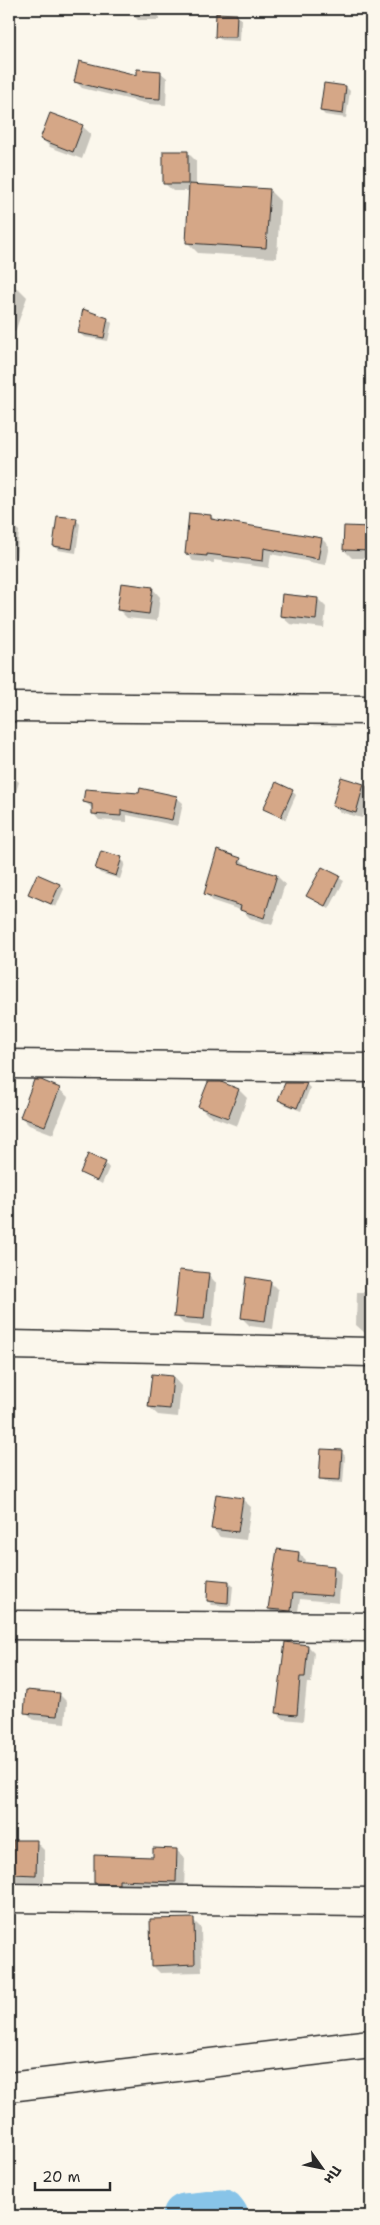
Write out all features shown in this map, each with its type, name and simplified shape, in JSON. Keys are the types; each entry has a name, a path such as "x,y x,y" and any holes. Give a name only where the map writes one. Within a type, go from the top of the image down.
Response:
{"street":[{"path":"9,706 371,710"},
{"path":"9,1064 371,1068"},
{"path":"9,1345 371,1352"},
{"path":"9,1624 371,1627"},
{"path":"9,1898 371,1902"},
{"path":"9,2088 371,2044"}],"building":[{"path":"216,13 237,14 236,37 215,37"},
{"path":"79,61 137,75 137,69 161,71 160,99 140,98 74,82"},
{"path":"324,83 346,86 343,114 320,111"},
{"path":"50,113 83,125 73,152 40,139"},
{"path":"163,151 188,151 188,184 163,184"},
{"path":"189,184 270,189 266,248 186,243"},
{"path":"83,309 108,318 104,338 78,333"},
{"path":"189,513 211,515 211,519 322,538 318,559 264,548 263,561 207,554 207,556 185,554"},
{"path":"57,516 77,518 72,549 53,546"},
{"path":"344,526 371,527 371,551 343,550"},
{"path":"121,583 153,587 149,614 117,610"},
{"path":"282,594 318,598 316,620 280,616"},
{"path":"341,777 364,784 356,813 332,806"},
{"path":"276,782 293,790 281,817 263,809"},
{"path":"140,788 177,796 172,820 121,810 121,816 92,814 92,804 83,802 85,789 139,793"},
{"path":"217,850 241,858 239,863 277,875 264,918 240,910 241,906 204,894"},
{"path":"101,851 122,857 116,876 95,869"},
{"path":"322,867 340,876 325,906 306,896"},
{"path":"37,874 60,884 51,904 28,894"},
{"path":"34,1080 41,1080 60,1088 45,1126 20,1117"},
{"path":"208,1082 221,1082 239,1089 228,1118 198,1107"},
{"path":"285,1083 307,1083 297,1108 278,1100"},
{"path":"88,1154 106,1162 97,1181 80,1173"},
{"path":"179,1270 209,1273 204,1319 174,1317"},
{"path":"246,1277 271,1281 265,1321 241,1318"},
{"path":"152,1374 173,1376 170,1409 148,1407"},
{"path":"321,1449 342,1450 340,1480 319,1479"},
{"path":"216,1494 243,1498 238,1532 211,1529"},
{"path":"277,1549 299,1552 298,1562 334,1566 332,1596 293,1593 291,1611 268,1609"},
{"path":"208,1579 229,1581 228,1603 207,1601"},
{"path":"285,1642 308,1645 305,1677 300,1677 297,1715 276,1713"},
{"path":"26,1690 60,1693 57,1716 24,1713"},
{"path":"13,1840 37,1840 36,1875 12,1874"},
{"path":"153,1848 177,1849 176,1882 119,1880 119,1884 94,1883 94,1855 153,1857"},
{"path":"194,1918 195,1964 151,1966 150,1919"}],"waterway":[{"path":"185,2216 223,2212 226,2216"}]}
